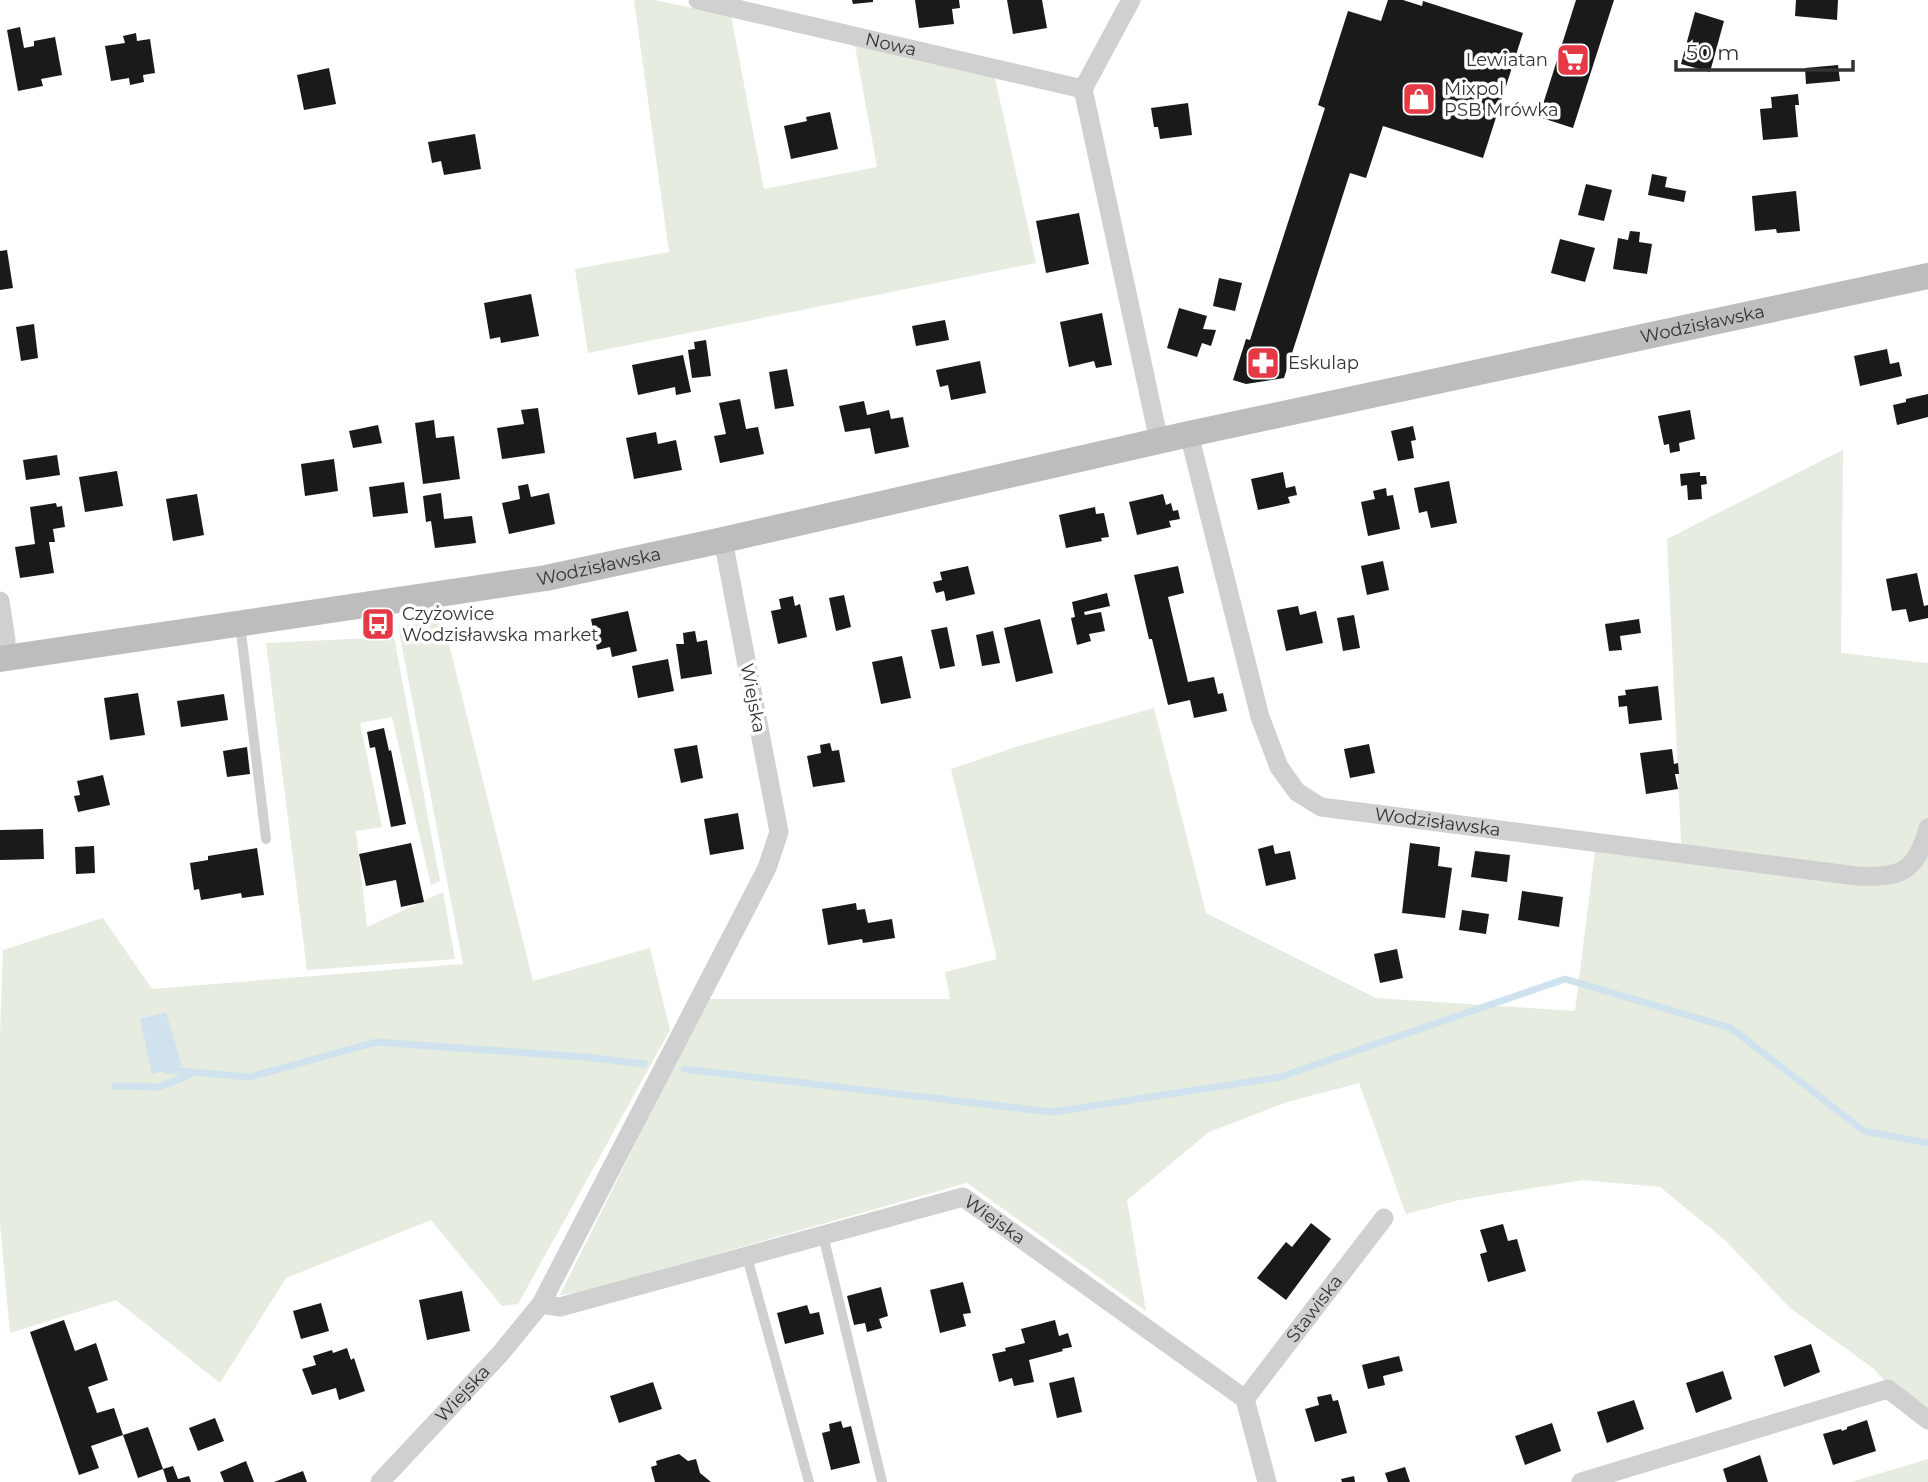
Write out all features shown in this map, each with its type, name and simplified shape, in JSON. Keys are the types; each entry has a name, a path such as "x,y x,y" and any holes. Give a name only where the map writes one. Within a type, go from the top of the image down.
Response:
{"street":[{"name":"Nowa","path":"698,0 1083,89"},
{"path":"1131,0 1083,89 1159,441"},
{"name":"Wodzisławska","path":"2,658 546,578 1189,434 1928,276"},
{"name":"Wodzisławska","path":"1189,434 1259,717 1279,767 1297,792 1321,807 1857,876 1888,877 1912,865 1923,847 1928,828"},
{"name":"Wiejska","path":"380,1482 499,1354 541,1304 766,868 779,832 723,540"},
{"path":"0,601 6,640 2,658"},
{"name":"Wiejska","path":"541,1304 560,1307 963,1197 1245,1399"},
{"name":"Stawiska","path":"1245,1399 1384,1218"},
{"path":"1581,1482 1888,1389 1928,1420"},
{"path":"1245,1399 1267,1482"}],"lane":[{"path":"240,623 266,839"},
{"path":"823,1235 882,1482"},
{"path":"747,1256 809,1482"}],"shaded area":[{"path":"634,0 654,0 731,16 764,189 877,167 855,46 995,78 1036,263 588,353 575,269 669,252"},
{"path":"1843,450 1841,653 1928,663 1928,1431 1874,1369 1790,1308 1725,1240 1660,1187 1583,1180 1459,1200 1406,1214 1359,1083 1284,1103 1209,1132 1127,1200 1146,1311 967,1183 582,1292 560,1295 707,999 950,999 945,972 997,959 951,769 1019,746 1154,708 1206,913 1376,998 1575,1011 1595,851 1682,862 1667,539"},
{"path":"443,620 533,981 650,948 670,1030 518,1304 502,1306 431,1220 286,1278 220,1383 116,1300 10,1333 0,1224 3,950 103,918 152,989 463,964 398,626"},
{"path":"394,637 440,881 431,885 392,717 360,723 382,827 356,831 367,927 443,892 455,959 307,970 266,643"},
{"path":"1928,1459 1928,1482 1851,1482"}],"water":[{"path":"166,1012 182,1066 152,1074 140,1019"}],"building":[{"path":"852,0 873,0 873,2 853,4"},
{"path":"915,0 959,0 960,8 952,9 954,24 919,28"},
{"path":"1007,0 1042,0 1047,28 1013,34"},
{"path":"1388,0 1403,0 1422,6 1423,1 1523,33 1483,158 1383,126 1366,178 1350,173 1284,378 1246,384 1233,380 1246,339 1250,340 1325,108 1318,105 1348,11 1381,21"},
{"path":"1576,0 1614,0 1573,128 1539,117"},
{"path":"1796,0 1838,0 1837,20 1795,16"},
{"path":"1695,12 1724,21 1710,72 1681,64"},
{"path":"20,27 24,48 34,46 34,41 55,37 62,75 41,79 43,86 18,91 7,30"},
{"path":"136,33 137,41 150,39 155,73 143,75 144,82 130,85 129,78 111,81 105,46 125,43 123,36"},
{"path":"1838,65 1840,81 1806,84 1805,68"},
{"path":"329,68 336,104 304,110 297,75"},
{"path":"1798,94 1799,105 1795,105 1798,137 1763,140 1760,109 1772,108 1771,97"},
{"path":"1188,103 1192,135 1160,139 1158,127 1154,127 1151,108"},
{"path":"830,112 838,149 791,159 784,126 807,121 806,117"},
{"path":"475,134 481,169 444,175 441,161 432,163 428,142"},
{"path":"1652,174 1667,177 1665,187 1686,191 1684,202 1648,195"},
{"path":"1586,184 1612,190 1604,221 1578,215"},
{"path":"1796,191 1800,231 1755,231 1752,196"},
{"path":"1079,213 1089,264 1046,273 1036,221"},
{"path":"1630,231 1640,232 1639,242 1652,244 1647,274 1613,269 1618,238 1628,240"},
{"path":"1560,239 1595,248 1585,282 1551,273"},
{"path":"7,250 13,288 0,290 0,251"},
{"path":"1219,278 1242,283 1235,311 1213,306"},
{"path":"531,294 539,336 501,343 500,337 490,339 484,303"},
{"path":"1179,308 1207,316 1203,329 1216,330 1211,346 1202,343 1197,357 1167,348"},
{"path":"1102,313 1112,365 1096,368 1094,361 1069,367 1060,322"},
{"path":"945,320 949,340 916,346 912,326"},
{"path":"34,324 38,358 21,361 16,327"},
{"path":"706,340 711,376 692,378 688,350 695,349 694,342"},
{"path":"1887,349 1890,364 1899,362 1902,376 1860,386 1854,356"},
{"path":"683,355 691,392 676,395 675,387 638,395 632,365"},
{"path":"980,361 986,393 951,400 948,385 940,387 936,370"},
{"path":"787,369 794,406 775,409 769,372"},
{"path":"1928,394 1928,417 1897,425 1893,405"},
{"path":"740,399 746,429 758,427 764,454 720,463 714,436 726,434 719,403"},
{"path":"864,401 867,415 889,410 891,419 903,417 909,447 875,454 870,428 845,432 839,406"},
{"path":"538,408 545,453 502,459 497,428 524,424 521,410"},
{"path":"1690,410 1695,439 1679,443 1680,451 1670,453 1669,444 1664,445 1658,416"},
{"path":"434,420 436,438 454,436 460,479 423,484 415,423"},
{"path":"378,425 382,443 353,448 349,431"},
{"path":"1413,426 1416,440 1411,441 1414,458 1398,461 1391,431"},
{"path":"656,432 658,444 676,440 682,470 634,479 626,438"},
{"path":"57,455 60,475 26,480 23,460"},
{"path":"334,459 338,491 305,496 301,464"},
{"path":"117,471 123,506 85,512 79,477"},
{"path":"1283,472 1286,488 1295,486 1297,495 1288,497 1290,503 1258,510 1251,479"},
{"path":"1700,472 1700,476 1706,476 1707,484 1701,485 1702,499 1688,500 1687,485 1681,486 1680,474"},
{"path":"1449,481 1457,523 1431,528 1427,511 1419,513 1414,488"},
{"path":"404,482 408,513 373,517 369,487"},
{"path":"528,484 531,497 549,493 555,524 509,534 502,503 520,499 518,486"},
{"path":"1386,488 1387,496 1393,495 1400,529 1368,536 1361,502 1375,499 1373,491"},
{"path":"441,493 444,519 472,516 476,543 435,548 431,521 426,522 423,496"},
{"path":"197,494 204,535 173,541 166,499"},
{"path":"1163,494 1166,505 1171,503 1173,511 1178,510 1180,519 1169,521 1171,527 1137,535 1129,502"},
{"path":"56,503 57,507 62,506 65,527 53,529 55,542 49,542 54,573 20,578 15,547 35,544 30,507"},
{"path":"1095,507 1096,514 1104,513 1109,537 1101,538 1102,541 1066,548 1059,515"},
{"path":"1383,561 1389,590 1367,595 1361,566"},
{"path":"968,566 975,594 946,601 944,591 936,593 933,582 942,580 940,572"},
{"path":"1178,566 1184,593 1168,597 1188,682 1214,677 1218,694 1223,693 1227,711 1194,718 1190,700 1168,705 1134,575"},
{"path":"1917,573 1924,606 1928,605 1928,618 1909,622 1906,609 1892,611 1886,579"},
{"path":"1107,593 1110,606 1084,612 1085,615 1101,612 1105,631 1089,634 1091,641 1077,645 1071,618 1075,617 1072,602"},
{"path":"844,595 851,627 836,631 829,598"},
{"path":"793,596 795,606 800,604 807,637 778,644 771,611 781,609 779,599"},
{"path":"1298,606 1300,615 1316,611 1323,643 1286,651 1277,610"},
{"path":"628,611 637,651 612,657 610,647 597,650 591,619"},
{"path":"1354,615 1360,648 1343,651 1337,618"},
{"path":"1040,619 1053,673 1016,682 1004,628"},
{"path":"1639,619 1641,633 1620,636 1622,650 1609,651 1605,624"},
{"path":"947,627 955,666 940,669 931,630"},
{"path":"695,631 697,642 707,640 712,674 681,679 676,644 684,644 683,633"},
{"path":"993,631 1000,663 982,666 976,635"},
{"path":"902,656 911,698 881,704 872,662"},
{"path":"668,659 674,691 638,698 632,666"},
{"path":"1658,686 1662,720 1629,724 1627,706 1619,707 1618,696 1626,695 1625,690"},
{"path":"138,693 145,735 110,740 104,698"},
{"path":"224,694 228,720 181,727 177,701"},
{"path":"384,728 406,824 391,827 375,747 370,748 367,732"},
{"path":"830,743 832,751 839,750 845,782 813,787 807,756 821,753 820,745"},
{"path":"1369,744 1375,773 1350,778 1344,749"},
{"path":"697,745 703,778 681,783 674,749"},
{"path":"247,747 250,774 227,777 223,751"},
{"path":"1672,749 1674,764 1678,763 1679,774 1675,774 1678,789 1646,794 1640,753"},
{"path":"103,775 110,805 78,812 74,796 80,795 77,781"},
{"path":"738,813 744,849 710,855 704,819"},
{"path":"43,829 44,859 0,860 0,830"},
{"path":"411,843 424,902 401,907 396,880 366,886 359,854"},
{"path":"1410,843 1440,847 1438,866 1452,868 1445,918 1402,913"},
{"path":"1273,845 1275,854 1290,851 1296,879 1266,886 1258,849"},
{"path":"94,846 95,873 76,874 75,847"},
{"path":"257,848 264,895 242,898 241,893 201,900 199,889 194,890 190,863 208,860 208,856"},
{"path":"1475,851 1510,855 1507,882 1471,877"},
{"path":"1522,891 1563,897 1559,927 1518,920"},
{"path":"856,903 857,910 865,909 868,923 892,919 895,938 863,943 862,939 828,945 822,909"},
{"path":"1462,910 1489,914 1486,934 1459,930"},
{"path":"1397,949 1403,978 1380,983 1374,954"},
{"path":"1311,1223 1331,1239 1286,1300 1257,1278 1286,1242 1292,1247"},
{"path":"1503,1224 1508,1241 1517,1239 1526,1271 1488,1282 1480,1254 1487,1252 1480,1230"},
{"path":"963,1282 971,1313 963,1314 966,1326 940,1333 930,1290"},
{"path":"881,1287 888,1316 879,1319 882,1328 867,1332 865,1323 854,1325 847,1296"},
{"path":"462,1291 470,1331 427,1340 419,1300"},
{"path":"321,1303 329,1331 301,1339 293,1311"},
{"path":"807,1305 810,1314 819,1312 824,1334 785,1344 777,1313"},
{"path":"64,1320 75,1351 96,1343 108,1380 88,1387 97,1413 114,1408 123,1435 91,1446 99,1468 79,1475 30,1332"},
{"path":"1055,1320 1059,1336 1068,1333 1072,1347 1029,1360 1034,1382 1014,1386 1012,1378 999,1382 992,1354 1025,1343 1021,1329"},
{"path":"1811,1344 1820,1372 1784,1387 1774,1356"},
{"path":"347,1348 351,1360 354,1358 365,1391 339,1400 336,1388 312,1395 302,1369 316,1365 313,1356"},
{"path":"1399,1356 1403,1371 1383,1376 1385,1385 1368,1389 1362,1365"},
{"path":"1723,1371 1732,1399 1696,1413 1686,1383"},
{"path":"1074,1377 1082,1412 1057,1418 1049,1383"},
{"path":"653,1382 662,1409 619,1423 610,1396"},
{"path":"1331,1394 1333,1401 1338,1400 1347,1433 1315,1442 1305,1409 1319,1405 1317,1397"},
{"path":"1634,1400 1644,1429 1607,1443 1597,1412"},
{"path":"215,1418 224,1441 198,1451 189,1428"},
{"path":"1867,1420 1876,1451 1833,1465 1823,1434 1841,1429 1842,1431"},
{"path":"841,1421 843,1428 851,1426 860,1463 831,1470 822,1433 830,1431 829,1424"},
{"path":"1552,1423 1561,1451 1525,1465 1515,1436"},
{"path":"148,1427 163,1469 138,1478 123,1435"},
{"path":"679,1454 688,1461 696,1459 700,1473 711,1482 655,1482 651,1467 657,1465 656,1461"},
{"path":"1760,1455 1768,1482 1727,1482 1723,1469"},
{"path":"246,1461 254,1482 224,1482 220,1472"},
{"path":"173,1466 178,1479 189,1476 191,1482 167,1482 163,1469"},
{"path":"1405,1467 1410,1482 1388,1482 1385,1473"},
{"path":"303,1471 307,1482 274,1482"},
{"path":"1354,1476 1355,1482 1342,1482 1341,1479"}],"waterway":[{"path":"684,1069 1053,1112 1280,1077 1565,979 1731,1028 1864,1131 1928,1143"},
{"path":"167,1070 250,1077 376,1042 585,1057 644,1064"},
{"path":"115,1086 159,1087 192,1074"}],"place":[{"name":"Lewiatan","path":"1573,60"},
{"name":"Mixpol PSB Mrówka","path":"1419,99"},
{"name":"Eskulap","path":"1263,363"},
{"name":"Czyżowice Wodzisławska market","path":"378,624"}]}
